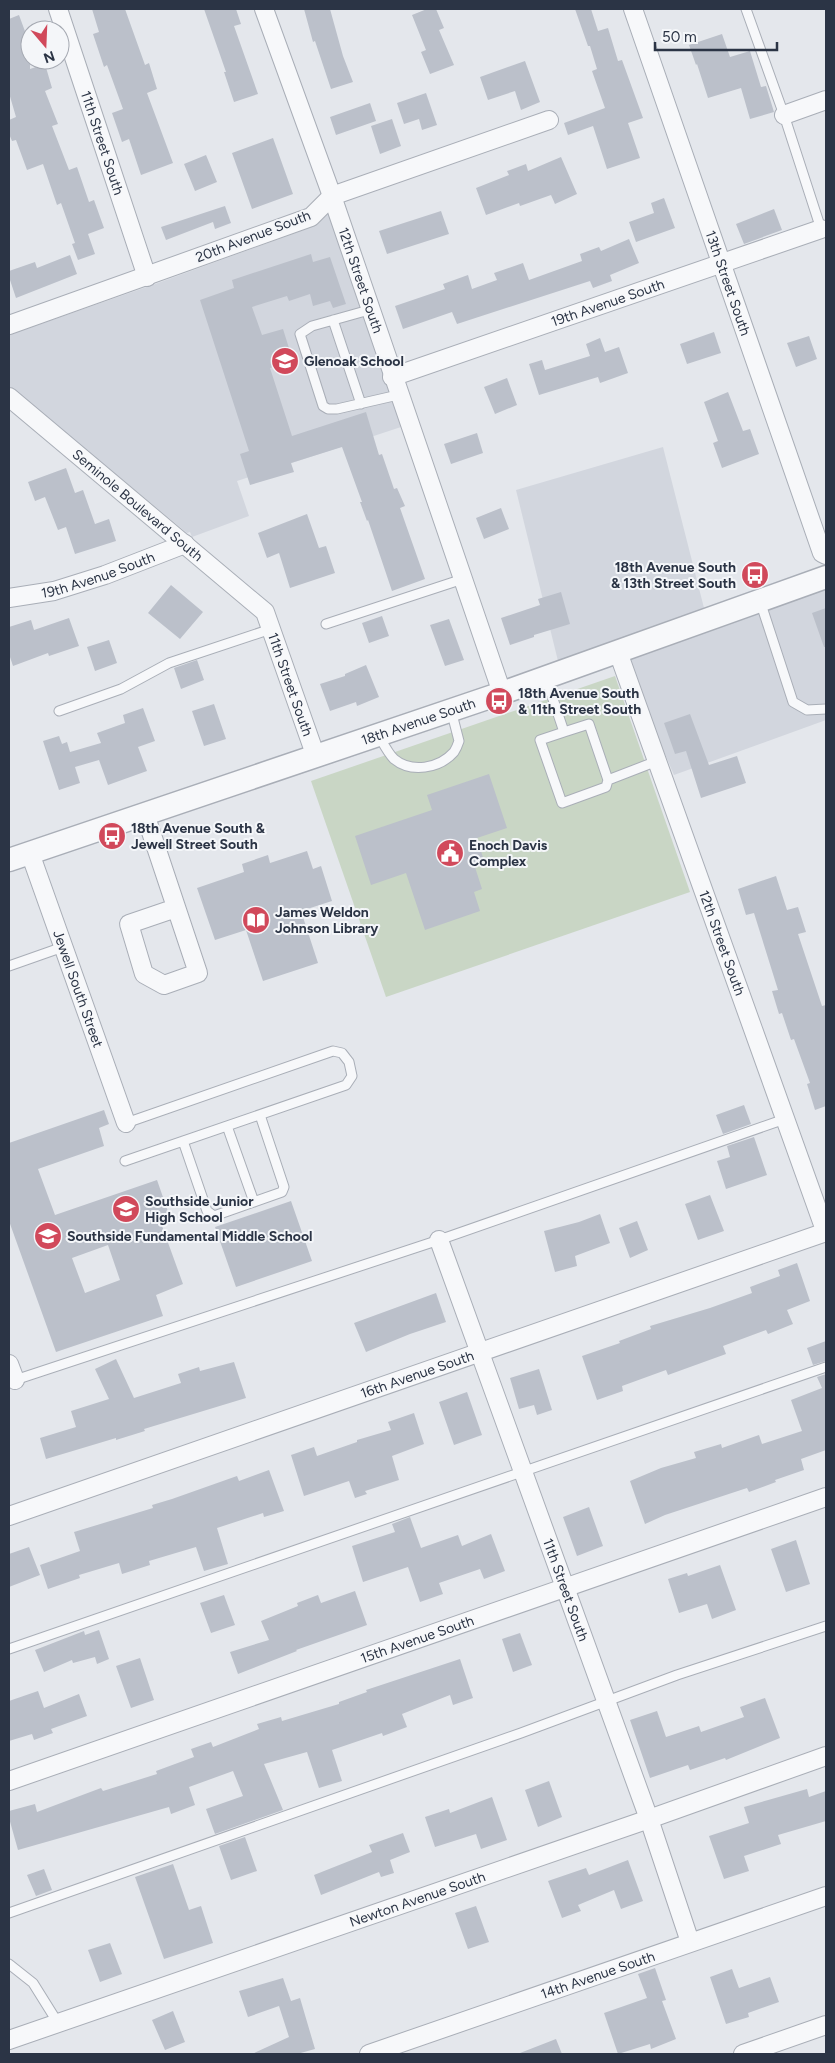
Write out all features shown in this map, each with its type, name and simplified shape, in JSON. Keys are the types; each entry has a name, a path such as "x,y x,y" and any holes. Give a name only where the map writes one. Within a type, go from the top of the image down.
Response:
{"street":[{"name":"11th Street South","path":"58,9 147,277"},
{"name":"12th Street South","path":"264,9 332,196 398,395 502,693"},
{"name":"13th Street South","path":"632,9 822,553 826,555"},
{"path":"784,115 826,100"},
{"name":"20th Avenue South","path":"9,325 147,277 311,216 332,196 549,120"},
{"name":"19th Avenue South","path":"392,377 822,228"},
{"name":"Seminole Boulevard South","path":"9,397 265,612"},
{"name":"19th Avenue South","path":"9,598 54,591 106,575 185,544"},
{"name":"18th Avenue South","path":"9,860 502,693 826,577"},
{"name":"11th Street South","path":"265,612 316,757"},
{"name":"12th Street South","path":"618,652 826,1233"},
{"path":"145,814 198,973 164,985 144,974 129,924 176,908"},
{"name":"Jewell South Street","path":"30,853 126,1123"},
{"name":"16th Avenue South","path":"9,1516 826,1233"},
{"name":"11th Street South","path":"439,1240 648,1819 690,1942"},
{"name":"15th Avenue South","path":"9,1780 565,1589 826,1497"},
{"name":"Newton Avenue South","path":"9,2040 826,1756"},
{"name":"14th Avenue South","path":"369,2054 826,1896"},
{"path":"743,2054 826,2025"}],"lane":[{"path":"746,9 822,228"},
{"path":"370,310 312,326 300,334 323,406 328,409 337,409 398,395"},
{"path":"333,320 361,404"},
{"path":"326,624 463,579"},
{"path":"760,601 793,702 807,710 826,709"},
{"path":"58,711 122,689 169,663 271,629"},
{"path":"546,677 564,732"},
{"path":"379,735 392,758 406,767 423,769 442,761 454,752 459,741 451,710"},
{"path":"589,724 608,780 606,787 562,803 540,740 564,732 589,724"},
{"path":"608,780 657,762"},
{"path":"9,966 63,947"},
{"path":"125,1161 346,1085 352,1076 349,1062 342,1053 333,1051 126,1123"},
{"path":"183,1142 210,1214 214,1216 254,1202 282,1192 284,1187 260,1115"},
{"path":"12,1372 439,1240 785,1119"},
{"path":"227,1126 254,1202"},
{"path":"9,1649 826,1368"},
{"path":"9,1913 686,1672 826,1626"},
{"path":"9,1964 33,1983 58,2023"}],"shaded area":[{"path":"328,213 401,427 237,481 249,516 192,537 190,532 187,533 9,386 9,335 314,226"},
{"path":"663,447 704,608 801,576 558,661 516,490"},
{"path":"826,587 826,720 674,775 658,738 629,658"}],"green space":[{"path":"615,676 690,892 386,997 311,781"}],"building":[{"path":"92,9 125,9 145,65 149,63 157,89 147,93 173,163 141,175 129,139 122,142 112,113 123,109 107,65 104,67 93,34 99,32"},
{"path":"204,9 236,9 241,24 234,26 258,94 234,102 224,72 226,72"},
{"path":"304,9 330,9 343,56 353,82 331,89 315,41 313,42"},
{"path":"427,9 436,9 444,28 439,30 454,65 430,74 421,52 426,50 412,15"},
{"path":"575,9 591,9 598,31 608,28 618,61 622,60 643,118 628,123 640,158 607,169 593,126 568,135 564,123 605,108 592,71 597,69"},
{"path":"19,15 21,20 20,70 47,70 52,88 45,91 58,124 52,126 69,170 77,167 89,202 94,200 104,228 88,234 95,254 78,260 72,244 75,243 61,203 57,205 43,164 27,170 16,140 12,141 9,134 9,120 16,117 9,93 9,19"},
{"path":"722,34 730,57 750,51 761,87 766,86 774,112 750,119 741,88 708,98 689,45"},
{"path":"525,61 540,102 521,110 515,91 488,100 480,77"},
{"path":"426,93 437,125 422,130 419,119 404,124 397,103"},
{"path":"370,103 376,121 336,135 330,117"},
{"path":"392,119 401,146 380,154 371,126"},
{"path":"273,138 293,194 252,209 232,153"},
{"path":"206,155 217,182 195,191 184,164"},
{"path":"561,157 577,194 555,204 551,195 520,206 519,203 486,215 476,188 509,175 507,171 526,164 528,171"},
{"path":"664,198 675,228 636,242 629,222 654,213 651,203"},
{"path":"225,206 231,223 215,229 213,222 166,240 161,227"},
{"path":"774,209 782,230 744,244 736,224"},
{"path":"441,211 449,234 387,254 379,231"},
{"path":"629,239 639,263 610,275 612,281 593,288 590,281 457,324 452,312 403,329 395,306 445,289 443,284 468,275 472,289 497,280 494,273 523,263 529,280 582,261 580,254 599,247 601,251"},
{"path":"311,254 313,262 330,257 346,304 333,308 330,301 313,306 310,294 289,301 287,296 252,307 262,335 283,329 293,361 270,368 292,436 366,412 379,455 382,454 394,489 397,488 405,506 400,508 425,579 392,591 342,447 291,463 294,472 250,485 240,454 249,451 200,300 234,288 232,280"},
{"path":"70,255 77,274 16,298 9,277 9,271 35,262 37,268"},
{"path":"714,332 721,353 687,364 680,344"},
{"path":"809,336 817,359 796,367 787,343"},
{"path":"600,338 605,352 619,347 628,373 600,383 598,377 539,395 529,364 542,360 545,370 590,356 586,344"},
{"path":"507,378 517,405 495,414 484,387"},
{"path":"728,392 743,431 750,429 759,454 722,468 713,443 718,441 704,402"},
{"path":"477,433 483,453 451,464 444,444"},
{"path":"66,468 75,493 83,490 95,524 109,519 116,541 75,554 66,527 58,530 45,497 35,501 28,482"},
{"path":"501,508 509,529 484,539 476,518"},
{"path":"307,514 319,548 326,546 335,573 290,588 279,553 267,558 258,533"},
{"path":"171,585 203,612 180,639 148,613"},
{"path":"561,592 570,624 534,635 534,637 510,645 501,618 540,605 538,599"},
{"path":"826,608 826,647 824,647 812,613"},
{"path":"382,616 389,636 369,643 362,623"},
{"path":"69,618 79,646 49,656 48,653 13,666 9,654 9,627 31,620 34,630"},
{"path":"449,619 464,660 445,666 430,625"},
{"path":"109,640 117,663 95,671 87,647"},
{"path":"197,660 204,680 181,689 174,668"},
{"path":"366,665 379,697 357,706 356,702 330,711 320,684 345,676 345,674"},
{"path":"214,704 226,739 204,746 192,711"},
{"path":"143,708 155,741 138,747 147,771 108,785 99,760 75,767 80,783 59,790 43,741 59,736 62,744 67,742 70,752 101,743 97,733 125,723 123,715"},
{"path":"690,714 709,765 737,756 746,783 701,798 686,751 675,754 664,723"},
{"name":"Enoch Davis Complex","path":"489,774 507,828 477,838 485,864 475,867 482,889 474,892 480,911 425,930 406,873 371,885 355,836 432,810 427,795"},
{"name":"James Weldon Johnson Library","path":"307,851 313,869 321,866 332,901 301,911 318,963 263,981 246,930 215,940 197,888 244,872 242,864 268,855 270,863"},
{"path":"776,876 787,910 798,907 806,932 798,934 822,1006 826,1005 826,1106 815,1110 807,1084 810,1083 794,1039 791,1040 782,1013 779,1014 772,991 778,990 754,913 746,915 738,889"},
{"path":"744,1105 751,1124 723,1134 716,1115"},
{"path":"104,1110 109,1124 99,1128 104,1146 38,1169 55,1215 157,1180 172,1223 162,1226 183,1284 156,1295 163,1316 56,1352 9,1221 9,1143","holes":["108,1245 120,1280 85,1293 72,1258"]},
{"path":"754,1137 767,1175 726,1189 717,1161 730,1157 727,1146"},
{"path":"710,1195 724,1231 698,1240 685,1204"},
{"path":"291,1201 312,1261 236,1287 215,1227"},
{"path":"600,1214 610,1243 575,1256 577,1266 555,1272 544,1231 579,1222"},
{"path":"637,1221 648,1250 630,1258 619,1228"},
{"path":"797,1263 810,1301 787,1310 793,1324 768,1334 766,1330 723,1346 726,1354 668,1375 666,1370 622,1386 623,1391 597,1400 582,1356 620,1343 619,1341 651,1329 650,1326 752,1293 750,1287 780,1276 778,1270"},
{"path":"436,1293 446,1322 366,1352 354,1323"},
{"path":"826,1341 826,1361 813,1365 807,1348"},
{"path":"116,1359 134,1398 181,1383 178,1374 199,1367 200,1371 234,1362 246,1398 144,1429 145,1431 116,1440 116,1438 46,1459 40,1438 76,1427 71,1411 109,1399 95,1369"},
{"path":"539,1369 552,1410 537,1415 534,1405 519,1409 510,1378"},
{"path":"826,1374 826,1450 801,1459 804,1470 749,1492 747,1488 665,1515 645,1524 630,1481 661,1468 696,1458 694,1452 721,1444 722,1448 759,1435 762,1444 802,1431 791,1400 822,1388 817,1377"},
{"path":"467,1392 482,1435 454,1445 439,1402"},
{"path":"414,1413 424,1444 392,1456 399,1480 365,1491 367,1494 355,1498 349,1481 304,1496 291,1455 314,1447 317,1456 357,1442 357,1440 391,1430 388,1422"},
{"path":"269,1470 284,1511 264,1517 263,1513 217,1528 228,1564 204,1571 196,1547 149,1561 150,1565 122,1574 119,1563 79,1575 80,1578 48,1589 40,1565 80,1551 74,1532 153,1508 152,1505 237,1476 239,1481"},
{"path":"589,1507 603,1546 577,1556 563,1517"},
{"path":"410,1517 421,1548 458,1535 462,1546 491,1534 505,1571 484,1579 480,1569 439,1583 443,1594 420,1602 408,1567 363,1582 352,1546 395,1532 392,1524"},
{"path":"796,1540 810,1584 786,1592 771,1549"},
{"path":"29,1547 40,1575 9,1587 9,1554"},
{"path":"720,1565 736,1610 712,1619 707,1604 679,1613 668,1579 687,1573 688,1576"},
{"path":"355,1591 367,1625 296,1650 238,1674 230,1652 269,1640 261,1621 298,1606 297,1603 318,1595 321,1603"},
{"path":"224,1595 235,1625 211,1633 200,1603"},
{"path":"99,1630 109,1659 97,1664 95,1657 73,1663 72,1660 44,1672 35,1650 84,1631 85,1635"},
{"path":"520,1633 532,1665 513,1672 502,1639"},
{"path":"140,1658 154,1700 131,1708 116,1666"},
{"path":"460,1659 473,1698 453,1705 450,1695 402,1714 407,1727 383,1736 382,1733 332,1750 342,1781 319,1788 307,1752 264,1764 283,1810 215,1834 206,1809 243,1796 233,1771 189,1787 195,1805 171,1814 169,1807 18,1850 9,1818 9,1811 35,1804 37,1812 101,1788 103,1791 157,1774 156,1771 194,1757 191,1749 211,1742 213,1747 259,1729 257,1724 281,1717 282,1721 339,1704 339,1702 367,1692 366,1690"},
{"path":"38,1691 44,1708 79,1694 87,1716 51,1729 53,1733 34,1740 32,1734 9,1741 9,1701"},
{"path":"765,1698 780,1738 726,1760 725,1758 690,1770 688,1765 650,1778 630,1720 657,1711 666,1737 699,1726 701,1732 744,1717 740,1707"},
{"path":"549,1781 562,1817 538,1827 525,1790"},
{"path":"807,1789 809,1797 826,1791 826,1821 778,1835 781,1844 744,1856 749,1871 724,1879 709,1836 749,1823 744,1807"},
{"path":"492,1797 507,1840 481,1849 476,1834 435,1847 425,1817 449,1809 450,1813"},
{"path":"403,1833 410,1852 390,1860 394,1873 381,1877 379,1872 321,1895 314,1875 372,1852 369,1845"},
{"path":"245,1837 257,1871 231,1880 219,1846"},
{"path":"628,1860 643,1901 621,1909 614,1890 578,1905 581,1911 562,1918 548,1881 586,1868 589,1875"},
{"path":"173,1864 189,1910 201,1906 213,1943 164,1959 135,1877"},
{"path":"44,1869 52,1890 36,1896 27,1875"},
{"path":"476,1906 489,1942 468,1949 455,1913"},
{"path":"110,1943 122,1974 100,1982 88,1950"},
{"path":"655,1968 666,2000 662,2001 676,2039 651,2049 650,2044 618,2054 604,2013 647,1998 638,1974"},
{"path":"732,1969 739,1988 770,1977 779,2002 748,2013 749,2017 726,2024 710,1977"},
{"path":"283,1978 291,2001 300,1998 315,2049 297,2054 252,2054 289,2037 279,2006 248,2017 239,1991"},
{"path":"173,2011 185,2042 165,2050 152,2020"},
{"path":"556,2039 562,2054 520,2053"}],"place":[{"name":"Glenoak School","path":"285,361"},
{"name":"18th Avenue South & 13th Street South","path":"755,575"},
{"name":"18th Avenue South & 11th Street South","path":"499,701"},
{"name":"18th Avenue South & Jewell Street South","path":"112,836"},
{"name":"Enoch Davis Complex","path":"450,853"},
{"name":"James Weldon Johnson Library","path":"256,920"},
{"name":"Southside Junior High School","path":"126,1209"},
{"name":"Southside Fundamental Middle School","path":"48,1236"}]}
